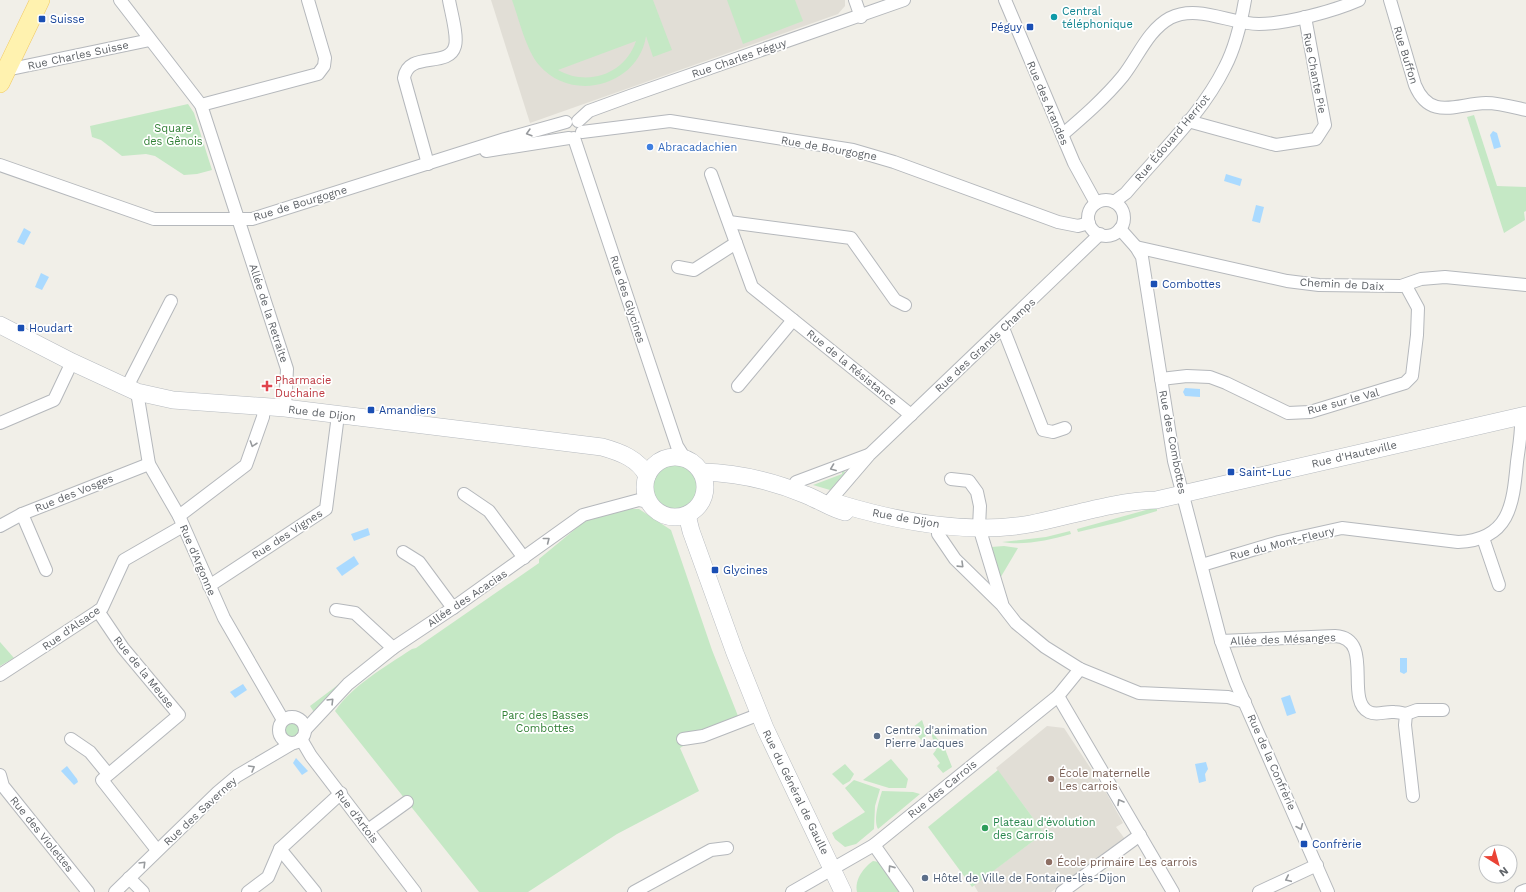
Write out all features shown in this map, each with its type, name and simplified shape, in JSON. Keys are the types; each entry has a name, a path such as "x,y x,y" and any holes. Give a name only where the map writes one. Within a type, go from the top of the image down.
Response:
{"main road":[{"path":"2,69 26,0"},
{"path":"2,69 40,0"}],"street":[{"name":"Allée de la Retraite","path":"120,0 201,105 287,369 285,408"},
{"path":"201,105 318,74 324,66 325,58 308,0"},
{"path":"428,164 404,78 407,68 412,64 445,57 453,52 456,39 449,0"},
{"path":"854,0 861,17"},
{"name":"Rue Charles Péguy","path":"574,130 589,111 861,17 904,0"},
{"name":"Rue des Arandes","path":"1005,0 1062,135 1096,203"},
{"name":"Rue Édouard Herriot","path":"1114,202 1126,193 1188,121 1212,90 1226,66 1241,22 1246,0"},
{"path":"1062,135 1078,122 1122,77 1157,27 1170,18 1186,12 1260,24 1305,17 1331,11 1359,0"},
{"name":"Rue Buffon","path":"1390,0 1415,85 1420,96 1429,103 1445,109 1485,103 1498,104 1526,110"},
{"name":"Rue Chante Pie","path":"1188,121 1276,145 1316,139 1325,125 1305,17"},
{"name":"Rue Charles Suisse","path":"2,69 150,40"},
{"name":"Rue de Bourgogne","path":"0,165 154,219 252,219 459,155 574,130 670,121 853,150 894,162 1058,222 1078,226 1089,223"},
{"name":"Rue des Glycines","path":"574,130 677,446 684,457"},
{"name":"Rue de la Résistance","path":"711,174 752,287 911,415"},
{"path":"1105,200 1114,202 1122,209 1124,214 1124,219 1120,229 1111,235 1100,234 1092,228 1089,223 1089,212 1096,203 1105,200"},
{"path":"729,222 852,238 895,300 905,305"},
{"name":"Rue des Combottes","path":"1120,229 1136,247 1142,257 1181,494 1187,508 1221,641 1236,683 1245,702"},
{"name":"Rue des Grands Champs","path":"826,504 869,454 1100,234"},
{"path":"678,267 694,270 736,242"},
{"name":"Chemin de Daix","path":"1136,247 1287,281 1330,286 1406,286 1421,279 1445,276 1526,285"},
{"name":"Rue sur le Val","path":"1161,378 1187,376 1210,377 1226,383 1288,413 1310,412 1405,383 1412,376 1417,335 1418,308 1406,286"},
{"path":"132,389 171,301"},
{"path":"738,386 793,320"},
{"name":"Rue de Dijon","path":"0,325 72,362 132,389 173,400 285,408 602,447 617,452 642,465 647,476"},
{"path":"1003,328 1043,430 1052,432 1065,428"},
{"path":"0,423 54,400 72,362"},
{"name":"Rue d'Argonne","path":"132,389 149,464 181,521 224,618 284,720"},
{"name":"Rue d'Alsace","path":"0,675 102,608 124,560 181,521 246,464 262,417 264,406"},
{"name":"Rue des Vignes","path":"209,586 326,509 338,415"},
{"name":"Rue d'Hauteville","path":"981,532 1028,524 1130,502 1156,500 1524,415"},
{"name":"Rue du Mont-Fleury","path":"1202,565 1279,542 1342,528 1458,542 1470,542 1483,538 1500,525 1511,508 1524,415"},
{"name":"Rue des Grands Champs","path":"796,482 869,454"},
{"path":"669,457 684,457 697,465 702,472 705,480 704,497 697,508 687,515 666,515 654,508 649,502 646,489 647,476 656,464 662,460 669,457"},
{"name":"Rue des Vosges","path":"0,526 22,514 149,464"},
{"name":"Rue de Dijon","path":"702,472 736,473 786,488 838,510 938,534 981,532"},
{"path":"951,478 969,481 974,487 980,506 981,532"},
{"name":"Rue de Dijon","path":"704,497 722,483 736,480 804,501 840,504 898,519 981,532"},
{"path":"464,494 489,511 524,558"},
{"name":"Allée des Acacias","path":"300,737 348,684 393,648 453,608 583,515 639,500 649,502"},
{"path":"22,514 46,570"},
{"name":"Rue du Général de Gaulle","path":"687,515 691,531 735,653 760,714 843,892"},
{"name":"Rue de Dijon","path":"981,532 1002,605"},
{"name":"Rue de Dijon","path":"938,534 955,559 1002,605 1016,623 1045,647 1080,669"},
{"path":"1483,538 1499,585"},
{"path":"403,552 419,562 453,608"},
{"path":"336,610 355,613 393,648"},
{"name":"Rue de la Meuse","path":"98,611 123,648 179,716 108,774"},
{"name":"Allée des Mésanges","path":"1221,641 1342,637 1350,642 1356,651 1357,684 1363,704 1367,711 1374,714 1394,712 1406,714 1417,710 1443,710"},
{"name":"Rue des Carrois","path":"792,892 833,870 874,845 1058,696 1080,669"},
{"name":"Rue de la Confrèrie","path":"1080,669 1139,693 1228,697 1245,702 1328,892"},
{"path":"1058,696 1173,892"},
{"path":"683,739 703,736 760,714"},
{"path":"1406,714 1405,725 1413,796"},
{"path":"292,717 297,718 302,722 300,737 285,741 280,735 279,727 284,720 292,717"},
{"name":"Rue d'Artois","path":"300,737 311,756 341,793 415,892"},
{"name":"Rue des Saverney","path":"115,892 218,792 237,776 300,737"},
{"path":"71,739 90,752 108,774 102,780 158,850"},
{"name":"Rue des Violettes","path":"0,774 3,786 88,892"},
{"path":"248,892 268,877 280,849 341,793"},
{"path":"368,830 407,802"},
{"path":"1062,892 1140,835"},
{"path":"874,845 907,892"},
{"path":"634,892 711,850 727,848"},
{"path":"280,849 315,892"},
{"path":"1259,892 1317,865"},
{"path":"129,878 142,892"},
{"path":"1521,892 1526,890"}],"shaded area":[{"path":"491,0 845,0 845,6 838,14 530,123"},
{"path":"1047,726 1064,728 1103,787 1123,823 1116,827 1125,839 1051,892 978,892 974,885 1044,833 996,768"}],"green space":[{"path":"512,0 653,0 672,50 653,57 646,36 641,53 631,67 618,77 602,84 586,86 569,84 553,77 534,59 523,34","holes":["636,41 631,52 623,62 614,69 593,77 570,75 558,70"]},
{"path":"727,0 795,0 803,21 743,44"},
{"name":"Square des Gênois","path":"188,104 194,113 212,170 197,174 184,175 155,156 146,154 122,156 101,140 92,137 90,126"},
{"path":"1474,115 1497,186 1526,187 1526,211 1524,212 1525,220 1504,233 1467,117"},
{"path":"671,462 681,462 694,469 701,482 701,492 694,505 681,512 671,512 662,508 655,501 651,492 651,482 655,473 662,466"},
{"path":"844,470 845,473 830,490 813,485 842,474 842,471"},
{"path":"1157,507 1157,511 1120,522 1078,532 1077,529"},
{"name":"Parc des Basses Combottes","path":"630,509 639,509 671,530 712,650 738,716 710,729 680,748 699,791 617,834 528,892 479,892 335,711 351,692 370,677 412,649 416,648 539,563 539,559 585,521"},
{"path":"1070,531 1071,534 1036,542 1002,542 1046,537"},
{"path":"1004,546 1018,548 999,580 991,547"},
{"path":"0,642 14,658 0,666"},
{"path":"347,678 314,712 310,706"},
{"path":"922,720 927,735 921,740 912,728"},
{"path":"292,722 298,725 301,731 298,737 292,740 286,737 283,731 286,725"},
{"path":"930,729 945,749 952,767 943,773 937,766 940,763 933,754 936,750"},
{"path":"891,759 908,779 906,788 889,788 863,780"},
{"path":"845,764 854,774 850,781 843,785 832,774"},
{"name":"Plateau d'évolution des Carrois","path":"998,770 1044,833 972,887 928,827"},
{"path":"854,780 880,789 875,806 874,829 856,844 845,847 835,839 832,833 865,812 845,788"},
{"path":"882,791 913,792 920,794 878,829 876,815"},
{"path":"873,861 879,862 901,892 857,892 856,887 860,874"}],"water":[{"path":"1493,131 1497,133 1501,147 1494,149 1490,135"},
{"path":"1226,174 1242,179 1240,186 1224,181"},
{"path":"1256,205 1264,207 1260,223 1252,221"},
{"path":"24,228 31,232 24,245 17,242"},
{"path":"41,273 49,277 42,290 35,287"},
{"path":"1185,388 1200,389 1200,397 1185,396 1183,392"},
{"path":"368,528 370,535 354,541 351,534"},
{"path":"354,556 359,564 342,576 336,568"},
{"path":"1400,658 1407,658 1407,672 1404,674 1400,672"},
{"path":"243,684 247,690 235,698 230,692"},
{"path":"1290,695 1296,713 1287,716 1281,698"},
{"path":"296,758 308,771 302,775 293,763"},
{"path":"1206,762 1208,769 1205,774 1206,781 1199,783 1195,764"},
{"path":"67,766 77,779 78,782 74,785 61,771"}],"place":[{"name":"Central téléphonique","path":"1054,17"},
{"name":"Suisse","path":"42,19"},
{"name":"Péguy","path":"1030,27"},
{"name":"Abracadachien","path":"650,147"},
{"name":"Combottes","path":"1154,284"},
{"name":"Houdart","path":"21,328"},
{"name":"Pharmacie Duchaine","path":"267,386"},
{"name":"Amandiers","path":"371,410"},
{"name":"Saint-Luc","path":"1231,472"},
{"name":"Glycines","path":"715,570"},
{"name":"Centre d'animation Pierre Jacques","path":"877,736"},
{"name":"École maternelle Les carrois","path":"1051,779"},
{"name":"Plateau d'évolution des Carrois","path":"985,828"},
{"name":"Confrèrie","path":"1304,844"},
{"name":"École primaire Les carrois","path":"1049,862"},
{"name":"Hôtel de Ville de Fontaine-lès-Dijon","path":"925,878"}]}
